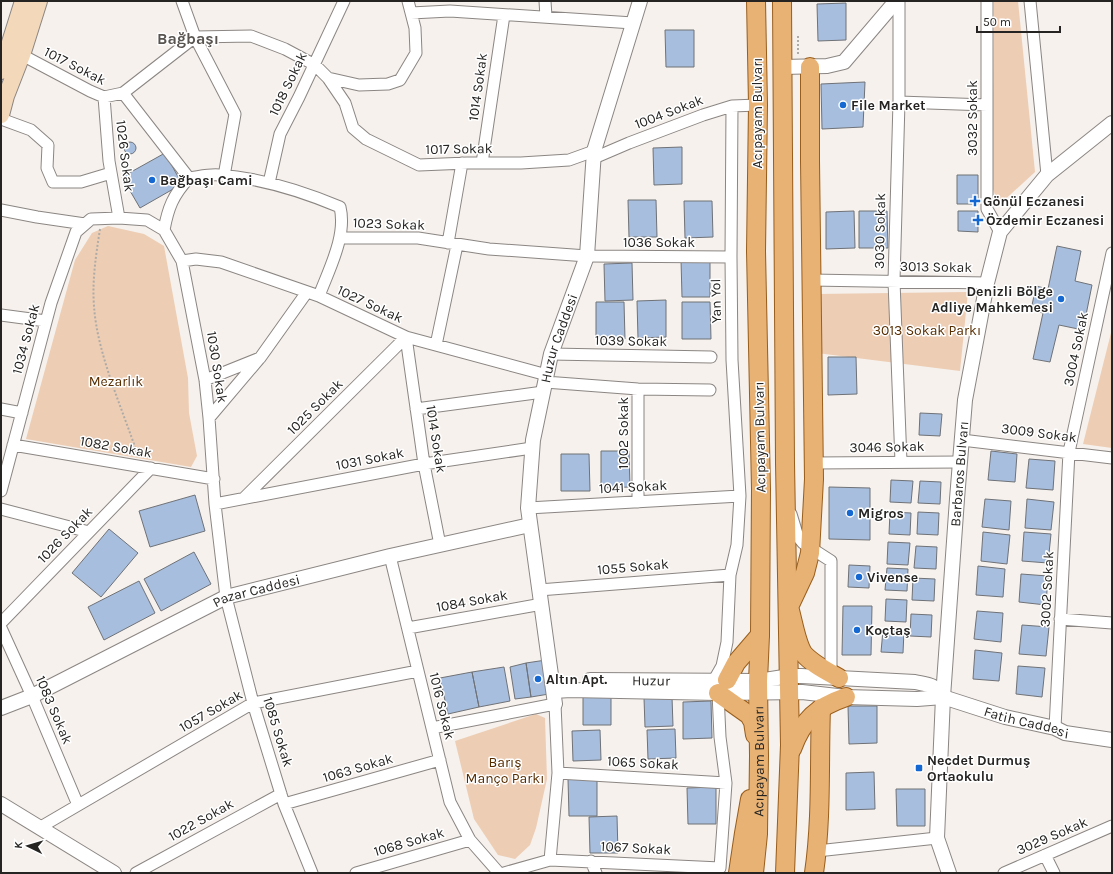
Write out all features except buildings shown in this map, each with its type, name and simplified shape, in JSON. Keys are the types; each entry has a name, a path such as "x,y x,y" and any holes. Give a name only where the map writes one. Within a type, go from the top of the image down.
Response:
{"main road":[{"path":"1,71 23,1"},
{"path":"1,115 4,94 22,55 39,1"},
{"name":"Acıpayam Bulvarı","path":"754,873 758,834 758,686 760,635 760,428 756,252 758,105 756,1"},
{"name":"Acıpayam Bulvarı","path":"782,1 786,495 790,755 785,873"},
{"path":"810,67 814,479 810,548 805,573 788,607 802,652 812,662 835,676"},
{"path":"738,873 759,756 753,722 749,715 719,684 760,635"},
{"path":"790,755 804,723 833,701 846,697"},
{"path":"814,873 817,851 820,797 822,708"}],"street":[{"path":"182,1 195,37 235,114 224,176"},
{"name":"1018 Sokak","path":"269,183 280,134 315,65 344,1"},
{"path":"328,78 358,85 388,84 400,80 416,53 415,28 408,1"},
{"path":"545,1 546,17"},
{"name":"Huzur Caddesi","path":"554,692 528,508 532,448 551,354 587,256 594,155 640,1"},
{"path":"782,67 827,66 844,62 898,1"},
{"name":"3030 Sokak","path":"898,1 899,102 894,281 901,462"},
{"name":"3032 Sokak","path":"986,1 987,209 1000,232"},
{"path":"1030,1 1046,175"},
{"path":"411,13 450,11 633,23"},
{"name":"1014 Sokak","path":"482,163 504,15"},
{"name":"1017 Sokak","path":"22,55 104,97 123,93 195,37 251,36 285,49 315,65 328,78 345,103 353,128 366,139 419,165 521,163 568,160 594,155"},
{"path":"123,93 189,178 179,189 168,210 164,230"},
{"name":"1026 Sokak","path":"104,97 111,173 119,218"},
{"path":"899,102 987,105"},
{"name":"1004 Sokak","path":"594,155 703,115 732,106 758,105"},
{"name":"Yan Yol","path":"719,684 727,642 730,574 737,546 740,496 732,360 730,258 732,106"},
{"path":"1,120 31,130 48,146 47,168 54,182 81,182 111,173"},
{"name":"Barbaros Bulvarı","path":"949,873 937,838 943,697 965,400 987,283 1000,232 1046,175 1112,123"},
{"path":"436,345 453,244 462,163"},
{"name":"1023 Sokak","path":"189,178 218,175 280,185 315,197 340,207 342,216 340,238 418,238 489,249 587,256"},
{"path":"1,210 85,224"},
{"name":"1030 Sokak","path":"85,224 91,219 119,218 147,220 164,230 182,261 205,380 215,504 226,597"},
{"name":"1034 Sokak","path":"1,491 51,303 76,232 85,224"},
{"path":"319,296 340,238"},
{"name":"3004 Sokak","path":"1069,452 1112,253"},
{"name":"1036 Sokak","path":"587,256 730,258"},
{"name":"1027 Sokak","path":"182,261 196,259 221,262 319,296 406,337 436,345 545,383"},
{"name":"3013 Sokak","path":"811,280 987,283"},
{"path":"209,418 260,358 307,292"},
{"path":"1,315 46,321"},
{"name":"1014 Sokak","path":"406,337 424,464 440,545"},
{"name":"1025 Sokak","path":"244,498 406,337"},
{"name":"1039 Sokak","path":"551,354 711,357"},
{"path":"205,380 260,358"},
{"path":"416,410 545,383 638,389 710,390"},
{"name":"1002 Sokak","path":"638,389 638,502"},
{"path":"1,409 22,413"},
{"name":"3009 Sokak","path":"962,440 1112,458"},
{"name":"1082 Sokak","path":"14,445 214,479"},
{"name":"1031 Sokak","path":"215,504 424,464 532,448"},
{"name":"3002 Sokak","path":"1054,728 1069,452"},
{"name":"3046 Sokak","path":"814,463 960,462"},
{"name":"1026 Sokak","path":"1,623 89,532 146,467"},
{"path":"786,495 798,537 803,543 831,561 835,676"},
{"name":"1041 Sokak","path":"528,508 740,496"},
{"path":"1,509 89,532"},
{"name":"Pazar Caddesi","path":"1,708 32,696 226,597 390,556 530,525"},
{"name":"1016 Sokak","path":"390,556 450,802 470,840 499,873"},
{"name":"1055 Sokak","path":"540,597 730,574"},
{"name":"1085 Sokak","path":"226,597 253,703 282,799 312,873"},
{"name":"1084 Sokak","path":"408,628 540,597"},
{"path":"1060,619 1112,623"},
{"name":"1083 Sokak","path":"1,628 32,696 78,806"},
{"name":"1057 Sokak","path":"38,828 253,703 418,671"},
{"path":"835,676 915,682 931,685 938,689 943,697 917,699 846,697 802,692 789,684 835,676"},
{"path":"719,684 720,737 726,783"},
{"name":"Huzur","path":"554,692 571,690 639,690 719,684 758,686 789,684"},
{"path":"432,728 554,692 558,773 550,860"},
{"name":"Fatih Caddesi","path":"943,697 1005,717 1054,728 1066,733 1112,740"},
{"name":"1063 Sokak","path":"282,799 440,760"},
{"name":"1065 Sokak","path":"558,773 726,783"},
{"name":"1067 Sokak","path":"504,873 550,860 720,868 726,783"},
{"name":"1022 Sokak","path":"136,873 282,799"},
{"path":"1,804 38,828 114,873"},
{"name":"3029 Sokak","path":"1004,873 1112,826"},
{"path":"817,851 937,838"},
{"name":"1068 Sokak","path":"356,873 470,840"},
{"path":"1046,856 1054,873"},
{"path":"591,861 596,873"}],"path":[{"path":"101,219 95,268 94,306 100,344 146,467"}],"green space":[{"path":"994,1 1018,1 1035,172 999,205 992,187"},
{"name":"Mezarlık","path":"108,226 144,234 164,246 188,378 189,413 197,456 191,467 26,439 75,260 92,233"},
{"name":"3013 Sokak Parkı","path":"968,292 960,371 817,353 816,294"},
{"path":"1112,329 1112,448 1083,444"},
{"name":"Barış Manço Parkı","path":"536,714 545,718 547,779 536,828 530,845 515,859 498,855 474,819 455,741"}],"place":[{"name":"File Market","path":"843,105"},
{"name":"Bağbaşı Cami","path":"152,180"},
{"name":"Gönül Eczanesi","path":"975,201"},
{"name":"Özdemir Eczanesi","path":"978,220"},
{"name":"Denizli Bölge Adliye Mahkemesi","path":"1061,299"},
{"name":"Migros","path":"850,513"},
{"name":"Vivense","path":"859,577"},
{"name":"Koçtaş","path":"857,630"},
{"name":"Altın Apt.","path":"538,679"},
{"name":"Necdet Durmuş Ortaokulu","path":"919,768"}],"district":[{"name":"Bağbaşı","path":"188,38"}]}
